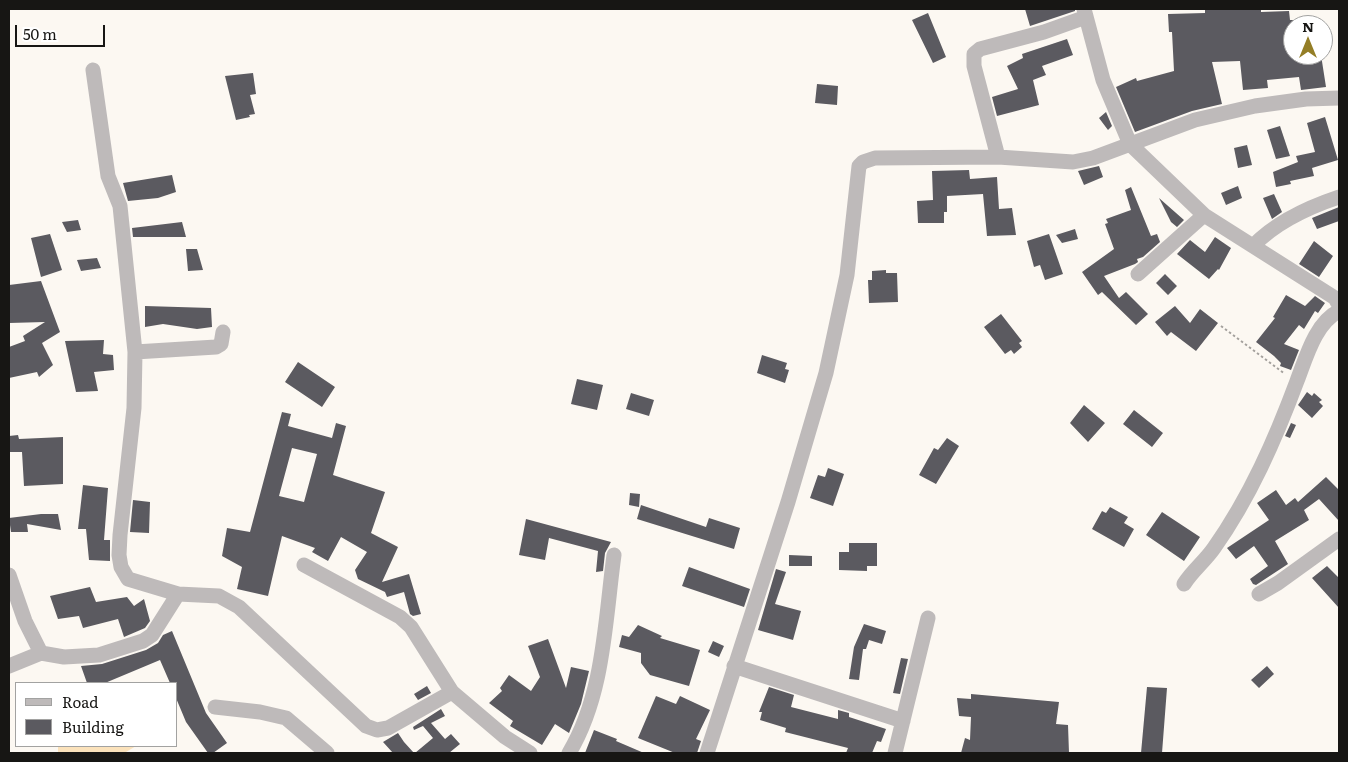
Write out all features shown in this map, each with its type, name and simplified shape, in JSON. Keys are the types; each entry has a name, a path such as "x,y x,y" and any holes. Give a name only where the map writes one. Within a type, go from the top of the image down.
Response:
{"street":[{"path":"998,157 974,66 974,54 980,49 1044,32 1085,13 1103,80 1130,144 1204,215 1338,302 1316,336 1270,450 1252,488 1214,549 1184,584"},
{"path":"93,70 108,176 120,206 135,352 134,408 119,555 122,567 128,578 178,594 219,596 239,607 366,726 377,730 388,728 452,692"},
{"path":"707,753 788,502 826,373 847,275 859,166 863,162 875,158 998,157 1072,162 1093,158 1195,120 1255,106 1306,99 1339,98"},
{"path":"1253,246 1263,235 1290,219 1314,206 1339,197"},
{"path":"1138,274 1204,215"},
{"path":"135,352 216,347 221,344 224,332"},
{"path":"1259,594 1339,539"},
{"path":"569,753 577,739 592,699 600,661 614,555"},
{"path":"304,565 400,617 411,627 452,692 505,737 530,753"},
{"path":"9,575 25,621 41,653"},
{"path":"9,666 41,653 64,656 99,654 144,641 152,635 178,594"},
{"path":"895,753 928,618"},
{"path":"734,666 903,721"},
{"path":"215,707 260,712 286,718 327,753"}],"path":[{"path":"1221,326 1296,384"}],"shaded area":[{"path":"58,747 134,747 126,752 118,753 58,753"}],"building":[{"path":"1025,9 1075,9 1075,11 1030,26"},
{"path":"1205,9 1261,9 1261,12 1289,11 1289,15 1283,15 1283,65 1323,65 1326,87 1301,90 1299,77 1267,80 1268,88 1243,90 1240,61 1212,62 1222,104 1192,111 1135,132 1116,87 1136,78 1137,81 1174,71 1172,32 1169,32 1168,14 1205,13"},
{"path":"928,13 946,57 933,63 912,20"},
{"path":"1067,39 1073,55 1042,66 1046,75 1033,80 1039,105 997,116 992,97 1018,89 1007,66 1023,58 1022,54"},
{"path":"253,73 256,94 250,95 255,114 236,120 225,76"},
{"path":"817,84 838,86 837,105 815,103"},
{"path":"1106,112 1112,126 1108,130 1099,118"},
{"path":"1325,117 1338,160 1312,168 1314,176 1290,181 1291,184 1276,187 1273,172 1298,162 1296,156 1315,152 1307,123"},
{"path":"1280,126 1290,156 1276,159 1267,130"},
{"path":"1247,145 1252,165 1238,168 1234,148"},
{"path":"1099,166 1103,177 1084,185 1078,171"},
{"path":"969,170 970,179 997,177 999,209 1012,208 1016,235 987,236 983,194 947,196 947,212 944,212 944,223 918,223 917,201 933,200 932,171"},
{"path":"172,175 176,192 158,198 128,201 123,183"},
{"path":"1238,186 1242,198 1226,205 1221,193"},
{"path":"1131,187 1151,236 1157,234 1160,242 1143,257 1137,259 1138,262 1135,264 1104,276 1119,298 1126,292 1148,314 1136,325 1102,292 1098,295 1082,272 1114,249 1105,224 1108,223 1106,219 1131,210 1125,190"},
{"path":"1274,194 1282,212 1272,219 1263,198"},
{"path":"1159,198 1184,220 1177,227 1171,222"},
{"path":"1339,207 1339,221 1317,229 1312,218"},
{"path":"78,220 81,230 67,232 62,222"},
{"path":"182,222 186,237 133,237 132,228"},
{"path":"1075,229 1078,239 1062,243 1056,235"},
{"path":"50,234 62,270 41,277 31,238"},
{"path":"1049,234 1063,274 1045,280 1040,265 1034,267 1027,241"},
{"path":"1215,237 1231,248 1219,270 1209,279 1177,254 1190,240 1205,252"},
{"path":"1314,241 1333,256 1319,277 1299,264"},
{"path":"186,249 197,249 203,270 188,271"},
{"path":"97,258 101,268 81,271 77,260"},
{"path":"886,270 886,273 897,273 898,302 869,303 868,280 872,280 872,271"},
{"path":"1165,274 1177,286 1168,295 1156,283"},
{"path":"41,281 60,332 42,343 53,365 39,377 37,372 9,378 9,347 25,341 23,336 45,322 9,323 9,285"},
{"path":"1286,295 1305,306 1315,296 1325,303 1318,313 1315,311 1304,329 1299,325 1284,344 1299,350 1291,370 1280,366 1281,363 1274,356 1256,342 1275,318 1273,317"},
{"path":"145,306 211,308 212,327 197,329 163,324 145,327"},
{"path":"1175,306 1190,323 1200,309 1218,323 1196,351 1171,332 1167,336 1155,322"},
{"path":"1001,314 1022,341 1019,343 1022,347 1014,354 1011,350 1005,354 984,327"},
{"path":"104,340 103,354 113,355 114,370 94,372 98,391 76,392 65,341"},
{"path":"762,355 787,363 785,369 789,370 785,383 757,373"},
{"path":"298,362 335,387 322,407 285,382"},
{"path":"577,379 603,385 597,410 571,404"},
{"path":"1307,392 1312,396 1314,393 1322,400 1319,402 1323,406 1312,418 1298,405"},
{"path":"631,393 654,400 649,416 626,409"},
{"path":"1084,405 1105,423 1088,442 1070,423"},
{"path":"1134,410 1163,433 1152,447 1123,424"},
{"path":"282,412 291,414 288,426 332,438 336,423 346,426 333,475 385,492 371,533 398,547 382,582 409,574 421,614 413,616 410,614 404,592 387,597 385,592 358,579 355,570 367,552 341,537 328,561 312,552 315,548 282,536 268,596 237,589 242,567 222,556 227,528 250,532","holes":["292,448 317,454 304,502 279,496"]},
{"path":"1291,423 1296,425 1290,438 1285,436"},
{"path":"18,435 19,439 63,437 63,484 24,486 22,452 9,452 9,436"},
{"path":"947,438 959,446 936,484 919,475 934,448 938,450"},
{"path":"828,468 844,474 833,506 810,498 818,475 825,477"},
{"path":"1326,477 1339,490 1339,521 1319,499 1304,510 1309,520 1275,541 1288,564 1256,585 1253,584 1250,579 1268,566 1254,546 1236,559 1227,548 1269,520 1257,503 1276,490 1286,505 1295,498 1298,502"},
{"path":"83,485 108,488 104,540 110,540 110,561 89,560 86,529 78,529"},
{"path":"630,493 640,494 639,507 629,505"},
{"path":"133,500 150,502 149,533 130,532"},
{"path":"641,505 706,527 709,518 740,528 734,549 637,519"},
{"path":"1110,507 1128,517 1124,523 1134,529 1124,547 1092,529 1102,511 1106,513"},
{"path":"1162,512 1200,537 1184,561 1146,535"},
{"path":"58,514 61,530 27,524 28,532 11,532 9,518"},
{"path":"526,519 611,542 605,553 603,571 596,572 598,551 549,538 545,560 519,555"},
{"path":"849,543 877,543 877,566 867,566 867,571 839,570 839,552 849,552"},
{"path":"789,555 812,556 812,566 789,566"},
{"path":"1327,566 1339,578 1339,608 1312,578"},
{"path":"689,567 750,589 744,607 682,586"},
{"path":"776,569 786,572 775,604 801,611 793,640 758,630"},
{"path":"90,587 96,602 127,597 134,606 144,599 150,621 145,628 124,637 118,619 83,628 79,616 58,619 50,596"},
{"path":"864,624 886,631 882,644 869,640 866,649 863,649 859,680 849,679 854,647"},
{"path":"638,625 662,636 660,638 700,650 689,686 650,675 641,663 641,653 619,647 622,635 629,637"},
{"path":"172,631 206,713 227,743 213,753 208,753 186,722 178,703 178,682 170,682 160,660 107,682 87,682 81,666 102,664 146,650 158,643 163,635"},
{"path":"548,639 566,688 571,667 589,671 581,704 569,733 555,724 542,745 510,726 513,721 489,703 502,691 500,688 509,675 531,691 540,677 528,646"},
{"path":"713,641 724,646 719,657 708,652"},
{"path":"901,658 908,659 900,694 893,693"},
{"path":"1267,666 1274,674 1259,688 1251,680"},
{"path":"427,686 431,693 418,700 414,694"},
{"path":"769,687 794,695 791,707 838,719 838,710 849,713 849,717 886,729 881,742 877,741 872,753 846,753 848,748 785,732 786,728 760,720 762,712 759,712"},
{"path":"1147,687 1167,688 1162,753 1141,753"},
{"path":"971,694 1059,702 1056,724 1068,725 1069,753 961,753 965,738 970,740 971,717 959,716 957,698 971,699"},
{"path":"656,696 676,704 680,696 710,710 696,739 701,741 697,753 675,753 638,738"},
{"path":"441,709 445,716 431,723 445,739 451,734 460,744 449,753 415,753 433,738 423,726 414,730 413,727"},
{"path":"594,730 617,739 616,741 644,753 585,753"},
{"path":"398,733 414,753 393,753 383,742"}]}
